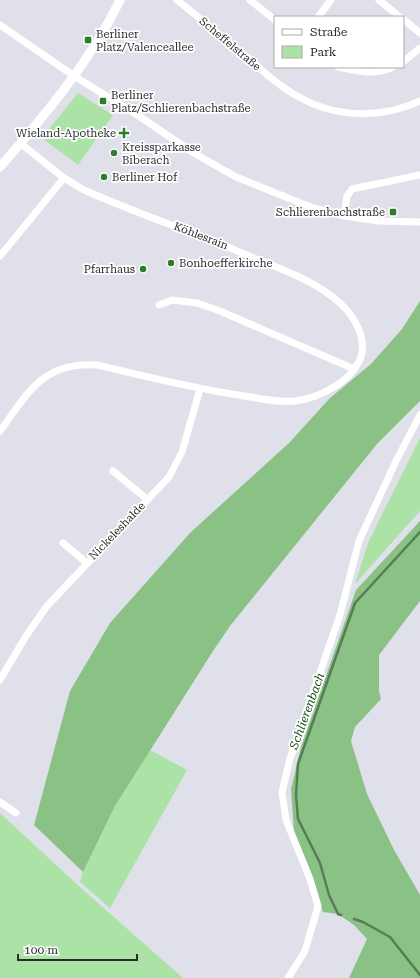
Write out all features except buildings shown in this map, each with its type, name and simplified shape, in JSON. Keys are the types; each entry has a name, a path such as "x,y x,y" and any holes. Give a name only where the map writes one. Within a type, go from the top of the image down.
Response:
{"street":[{"path":"0,167 87,59 120,0"},
{"name":"Scheffelstraße","path":"177,0 277,83 299,97 320,107 353,114 373,113 391,110 420,101"},
{"path":"250,0 274,19"},
{"path":"319,16 331,0"},
{"path":"379,0 399,16"},
{"path":"404,21 420,33"},
{"path":"0,25 74,76 136,114 192,152 236,177 308,206 344,216 379,221 420,222"},
{"path":"404,61 420,48"},
{"path":"342,68 363,73 392,68"},
{"name":"Köhlesrain","path":"0,431 32,387 48,375 72,366 83,364 97,365 200,389 286,402 298,401 319,395 329,390 354,370 360,359 362,347 361,336 357,324 350,314 331,296 284,270 233,248 82,190 64,178 20,143"},
{"path":"344,216 347,196 352,189 420,175"},
{"path":"0,256 64,178"},
{"path":"159,305 172,300 197,303 220,311 354,370"},
{"name":"Nickeleshalde","path":"0,680 26,636 47,606 169,477 182,452 200,389"},
{"path":"288,978 305,951 318,906 308,873 286,820 282,792 290,759 340,615 359,541 396,461 420,415"},
{"name":"Nickeleshalde","path":"113,471 148,500"},
{"name":"Nickeleshalde","path":"63,543 87,563"},
{"path":"0,802 16,813"}],"green space":[{"path":"78,93 113,115 78,165 42,138"},
{"path":"420,301 420,401 377,444 230,626 115,806 83,872 34,825 70,691 110,623 191,532 289,443 330,398 371,364 402,329"},
{"path":"420,438 420,511 355,584 368,543"},
{"path":"420,521 420,601 379,655 379,691 381,699 355,727 351,741 367,794 394,850 420,895 420,978 349,978 367,939 354,925 338,914 323,912 294,833 291,789 301,747 356,590"},
{"path":"150,750 187,770 110,908 80,882 83,872 115,806"},
{"path":"0,813 82,889 183,978 0,978"}],"waterway":[{"name":"Schlierenbach","path":"341,915 338,914 329,895 320,863 298,819 296,795 298,764 355,603 420,532"},
{"name":"Schlierenbach","path":"354,919 363,922 390,937 420,975"}],"place":[{"name":"Berliner Platz/Valenceallee","path":"88,40"},
{"name":"Berliner Platz/Schlierenbachstraße","path":"103,101"},
{"name":"Wieland-Apotheke","path":"124,133"},
{"name":"Kreissparkasse Biberach","path":"114,153"},
{"name":"Berliner Hof","path":"104,177"},
{"name":"Schlierenbachstraße","path":"393,212"},
{"name":"Bonhoefferkirche","path":"171,263"},
{"name":"Pfarrhaus","path":"143,269"}]}
